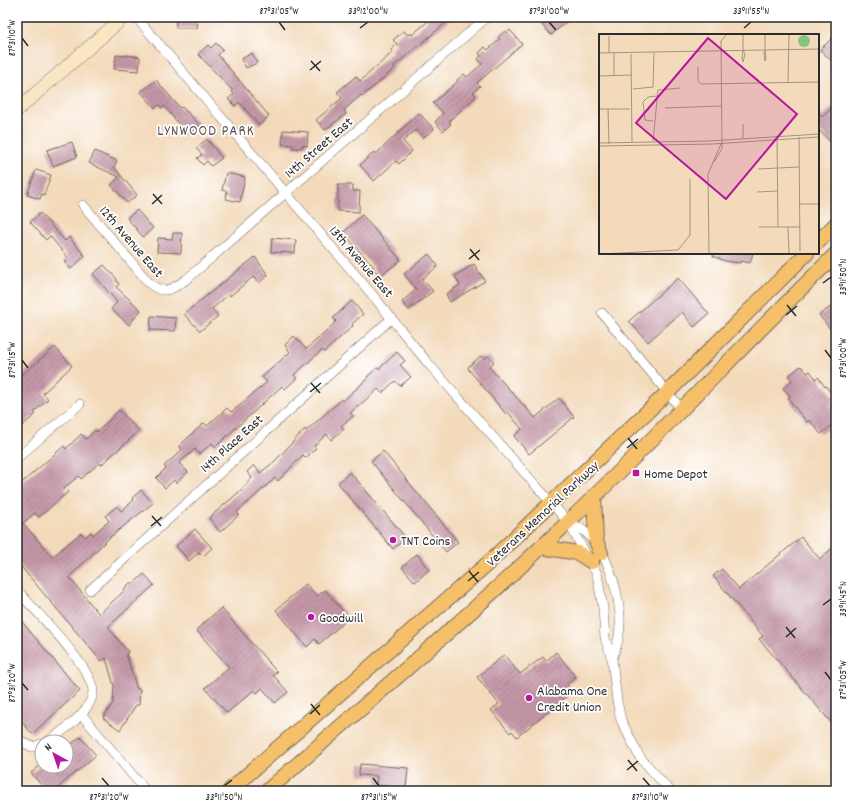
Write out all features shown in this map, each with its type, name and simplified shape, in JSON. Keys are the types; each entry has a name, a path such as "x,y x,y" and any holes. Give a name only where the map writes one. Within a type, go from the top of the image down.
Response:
{"main road":[{"path":"819,241 836,224"},
{"name":"Veterans Memorial Parkway","path":"229,791 432,615 552,504 667,393 806,254"},
{"name":"Veterans Memorial Parkway","path":"267,791 430,648 568,522 682,410 836,254"},
{"path":"541,547 578,553 596,558 594,496"}],"street":[{"path":"17,110 124,17"},
{"name":"13th Avenue East","path":"136,17 392,318 427,362 472,410 568,522 576,539 596,558 614,579 619,606 620,634 612,659"},
{"name":"14th Street East","path":"163,290 170,290 187,279 487,17"},
{"name":"12th Avenue East","path":"83,206 149,283 156,289 163,290"},
{"path":"602,313 682,410"},
{"name":"14th Place East","path":"90,590 392,318"},
{"path":"17,458 80,404"},
{"name":"13th Avenue East","path":"568,522 585,532 596,558 597,574 603,608 605,638 612,659 616,701 621,720 632,745 639,756 670,791"},
{"path":"17,590 71,652 89,676 93,692 90,703 82,714 57,734"},
{"path":"82,714 146,791"},
{"path":"17,739 32,747 34,746"}],"building":[{"path":"176,17 198,17 197,28 176,28"},
{"path":"424,17 453,17 394,66 395,68 376,85 362,96 361,95 344,110 346,114 325,130 316,120 342,98 337,92 356,76 360,81 393,52 391,50 397,44 393,40 404,31 408,35 410,33 412,35 428,21"},
{"path":"535,17 572,17 551,35"},
{"path":"510,30 522,44 477,83 480,86 473,93 476,96 450,120 450,125 443,131 435,122 443,113 433,103 464,74 467,77 482,64 478,59 481,56 479,53 485,47 488,50 500,39 498,37 505,31 507,33"},
{"path":"836,34 836,65 820,50"},
{"path":"216,43 223,50 218,55 269,116 259,125 239,102 235,106 228,99 234,94 232,92 233,91 198,54 208,45 211,48"},
{"path":"252,53 257,63 246,68 241,59"},
{"path":"116,55 140,57 139,71 114,69"},
{"path":"156,80 180,108 182,107 199,124 187,134 164,106 162,108 159,105 155,108 141,92"},
{"path":"836,104 836,148 819,130 819,112 822,117"},
{"path":"419,113 434,129 423,138 416,130 403,141 412,151 399,164 396,161 374,181 360,165 374,152 376,154"},
{"path":"283,130 308,132 307,146 302,145 302,148 293,148 293,145 282,144"},
{"path":"207,139 222,158 211,166 207,161 203,165 197,158 202,155 196,148"},
{"path":"72,142 77,157 53,166 47,150"},
{"path":"95,151 117,161 114,167 137,195 127,203 111,185 119,177 89,163"},
{"path":"36,170 51,175 44,195 42,194 40,199 27,195"},
{"path":"226,173 245,177 240,202 226,199 227,191 222,190"},
{"path":"338,185 353,185 353,191 360,191 359,212 338,211"},
{"path":"137,210 153,228 143,237 127,218"},
{"path":"40,213 65,241 69,237 85,256 71,269 64,262 68,258 50,236 46,240 30,222"},
{"path":"362,215 401,260 380,276 373,268 374,267 343,233"},
{"path":"173,233 182,233 181,253 157,252 158,238 172,239"},
{"path":"272,238 296,240 295,253 271,252"},
{"path":"429,254 438,266 422,279 433,291 409,310 402,302 416,289 404,274"},
{"path":"714,254 753,254 750,263 725,261 713,256"},
{"path":"255,257 268,275 259,283 253,277 230,296 229,294 212,309 218,316 200,331 184,314"},
{"path":"474,264 485,281 450,302 446,294 460,285 455,276"},
{"path":"104,265 117,279 116,280 119,284 116,287 141,310 129,325 111,309 117,302 93,274"},
{"path":"678,278 709,314 694,327 682,312 648,342 629,321"},
{"path":"352,301 363,314 352,324 353,326 324,352 322,350 294,375 297,378 285,389 282,386 215,447 212,443 199,454 195,449 179,463 188,472 176,483 174,480 165,488 156,478 166,468 164,466 182,450 179,446 204,423 207,426 227,408 231,412 267,382 262,377 290,352 285,345 294,336 306,349 326,332 336,321 333,318"},
{"path":"832,306 836,310 836,326 831,330 819,315"},
{"path":"151,316 176,318 175,331 150,330"},
{"path":"55,347 72,366 43,393 48,399 34,412 36,414 17,430 17,379"},
{"path":"397,352 405,361 400,365 411,377 400,386 395,381 382,393 378,389 350,413 353,416 341,426 344,429 331,440 327,434 314,446 316,448 306,458 303,455 278,481 275,478 237,512 239,515 220,532 209,518 239,492 252,478 247,472 254,465 260,473 275,461 305,429 306,431 342,399 343,401 368,378 367,377 377,368 379,369"},
{"path":"481,356 484,359 488,356 494,362 489,367 535,418 559,398 574,417 529,454 514,436 522,429 508,412 506,414 469,370 468,367"},
{"path":"801,366 807,373 810,371 816,379 818,377 835,399 830,405 836,412 836,422 821,434 809,420 807,422 792,404 789,398 790,396 783,388 792,380 788,376"},
{"path":"119,410 139,431 101,465 99,463 81,479 79,476 64,488 68,492 39,517 35,513 23,523 52,557 81,533 85,537 91,532 93,535 109,521 105,516 117,506 121,511 134,500 132,498 141,490 153,503 110,537 69,577 99,614 125,590 124,589 131,582 133,584 144,574 154,585 108,627 128,652 126,654 137,689 140,689 139,705 136,705 120,730 103,718 113,703 114,686 106,658 101,661 17,562 17,487 64,446 66,449 81,434 86,439 95,430 97,432"},
{"path":"383,451 458,542 446,552 371,461"},
{"path":"350,472 406,538 393,549 338,483"},
{"path":"195,529 212,548 203,556 199,552 189,561 176,546"},
{"path":"801,537 820,559 836,545 836,728 759,639 763,636 713,576 722,569 739,589"},
{"path":"417,554 429,570 415,582 402,567"},
{"path":"306,584 317,596 325,590 349,618 319,644 315,639 307,647 276,610"},
{"path":"221,608 277,672 273,675 288,692 275,703 262,688 257,693 254,690 227,713 205,688 229,667 196,630"},
{"path":"17,616 80,691 32,734 17,716"},
{"name":"Alabama One Credit Union","path":"556,652 576,677 567,685 572,692 517,737 512,731 510,733 491,710 499,704 477,677 504,655 520,674 543,657 546,661"},
{"path":"80,737 96,755 74,774 74,742"},
{"path":"360,764 408,768 406,788 376,785 377,776 359,775"},
{"path":"34,771 34,774 74,774 54,791 46,791 31,773"}],"place":[{"name":"Home Depot","path":"636,473"},
{"name":"TNT Coins","path":"393,540"},
{"name":"Goodwill","path":"311,617"},
{"name":"Alabama One Credit Union","path":"529,698"}],"district":[{"name":"LYNWOOD PARK","path":"206,130"}]}
